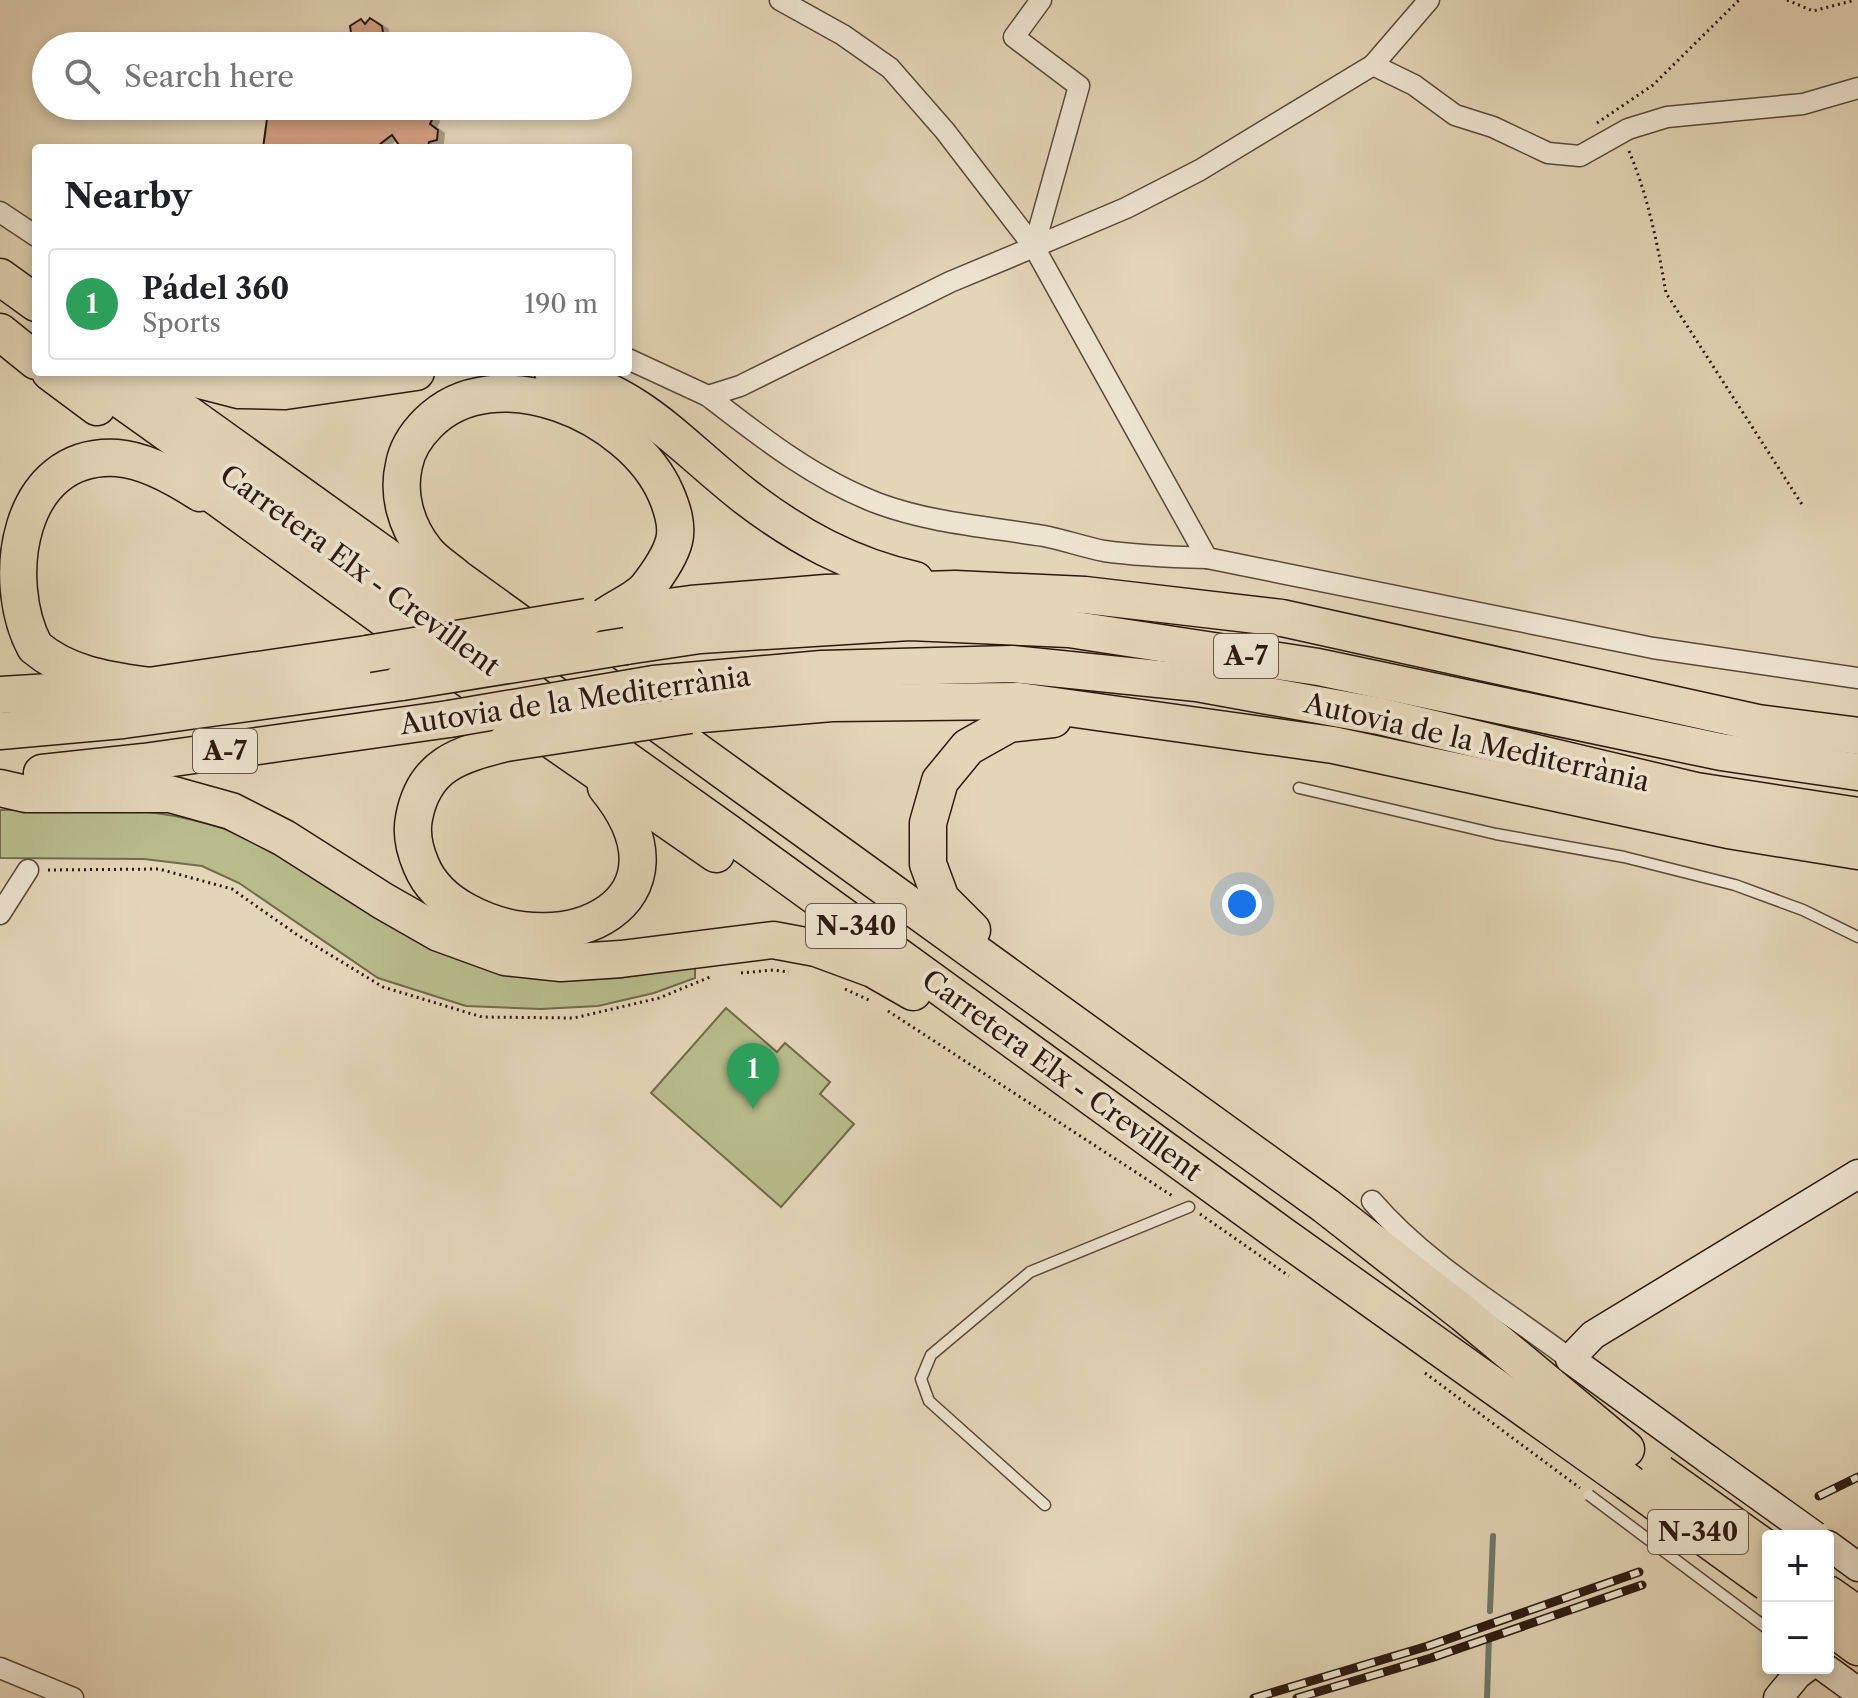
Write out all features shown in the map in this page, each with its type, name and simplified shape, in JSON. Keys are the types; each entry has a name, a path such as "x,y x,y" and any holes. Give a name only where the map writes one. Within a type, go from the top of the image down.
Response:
{"highway":[{"path":"0,277 26,304 32,325"},
{"path":"0,332 32,358"},
{"path":"55,376 246,521 553,741 950,1014 1279,1233"},
{"name":"Carretera Elx - Crevillent","path":"88,376 727,832 1279,1233 1762,1546"},
{"name":"Carretera Elx - Crevillent","path":"135,376 1638,1468 1762,1578"},
{"path":"185,376 239,390 285,391 388,376"},
{"path":"565,376 610,391 646,412 744,495 792,531 847,559 893,575 955,589"},
{"path":"597,616 645,590 662,567 674,540 673,512 657,475 632,445 595,418 549,400 510,394 475,396 442,409 419,432 406,454 399,485 408,519 425,551 457,578 1351,1226 1464,1314 1638,1468"},
{"path":"149,686 100,680 66,667 34,647 14,622 4,598 0,573 2,541 14,514 28,493 47,477 82,463 118,458 147,466 185,484 246,521"},
{"path":"0,695 149,686 691,604 826,593 955,589 1085,595 1282,618 1758,723 1858,736"},
{"name":"Autovia de la Mediterrània","path":"0,731 123,720 402,682 700,635 910,622 1069,629 1318,667 1721,752 1858,772"},
{"name":"Autovia de la Mediterrània","path":"0,775 144,762 449,719 654,684 822,669 1012,664 1197,683 1379,716 1696,791 1858,816"},
{"path":"553,741 605,786 624,810 633,831 638,856 634,881 623,901 603,917 576,928 547,933 515,930 482,920 451,904 427,880 415,850 413,821 421,789 437,771 460,755 506,743 690,715 832,703 1003,701 1112,713 1333,745 1728,830 1858,851"},
{"path":"1112,713 1009,724 968,747 940,781 928,823 928,864 941,899 993,951 1155,1081"},
{"path":"0,788 26,794 170,794 231,811 284,838 439,933 505,957 561,963 621,959 773,940 816,948 873,969 950,1014"},
{"path":"1834,1598 1858,1615"},
{"path":"1834,1629 1858,1647"}],"street":[{"path":"780,0 843,35 890,68 945,131 1034,247 1207,558"},
{"path":"1034,247 1079,86 1014,37 1041,0"},
{"path":"708,396 740,386 950,282 1126,208 1200,170 1373,65 1429,0"},
{"path":"1373,65 1414,85 1455,115 1493,127 1548,153 1580,156 1621,133 1667,117 1803,104 1858,88"},
{"path":"0,212 32,233"},
{"path":"632,361 708,396 783,453 835,484 879,504 1102,551 1207,558 1653,648 1858,678"},
{"path":"0,914 28,870"},
{"path":"1570,1359 1593,1335 1858,1174"},
{"path":"1372,1201 1396,1229 1463,1282 1807,1530"},
{"path":"1834,1549 1858,1567"},
{"path":"0,1668 73,1698"},
{"path":"1768,1698 1788,1674"},
{"path":"1778,1698 1798,1674"},
{"path":"1833,1674 1858,1692"}],"lane":[{"path":"1299,788 1496,834 1624,857 1735,885 1803,910 1858,937"},
{"path":"1045,1505 929,1401 921,1379 931,1355 1030,1272 1189,1207"},
{"path":"1589,1495 1762,1625"}],"path":[{"path":"1592,126 1653,85 1739,0"},
{"path":"1787,0 1813,11 1855,0"},
{"path":"1621,133 1637,170 1666,293 1803,506"},
{"path":"28,870 159,869 232,889 296,934 383,987 482,1017 574,1018 659,998 713,976"},
{"path":"728,974 773,970 801,974"},
{"path":"840,987 878,1004 1292,1278"},
{"path":"1418,1368 1589,1495"}],"green space":[{"path":"107,808 175,816 240,834 561,981 618,978 695,967 695,978 654,993 598,1006 541,1009 466,1006 378,978 239,883 202,866 144,859 0,858 0,810"},
{"path":"726,1008 777,1052 785,1043 830,1082 820,1094 854,1124 781,1207 651,1093"}],"building":[{"path":"370,18 382,26 383,32 351,32 350,26 361,19 365,24"},
{"path":"267,120 432,120 430,124 438,130 437,140 429,144 398,144 392,135 380,144 264,144"}],"waterway":[{"path":"1490,1611 1493,1536"},
{"path":"1487,1698 1489,1637"}],"railway":[{"path":"1819,1496 1858,1477"},
{"path":"1254,1698 1428,1646 1639,1572"},
{"path":"1297,1698 1431,1658 1642,1585"}],"place":[{"name":"Pádel 360","path":"753,1109"}]}
